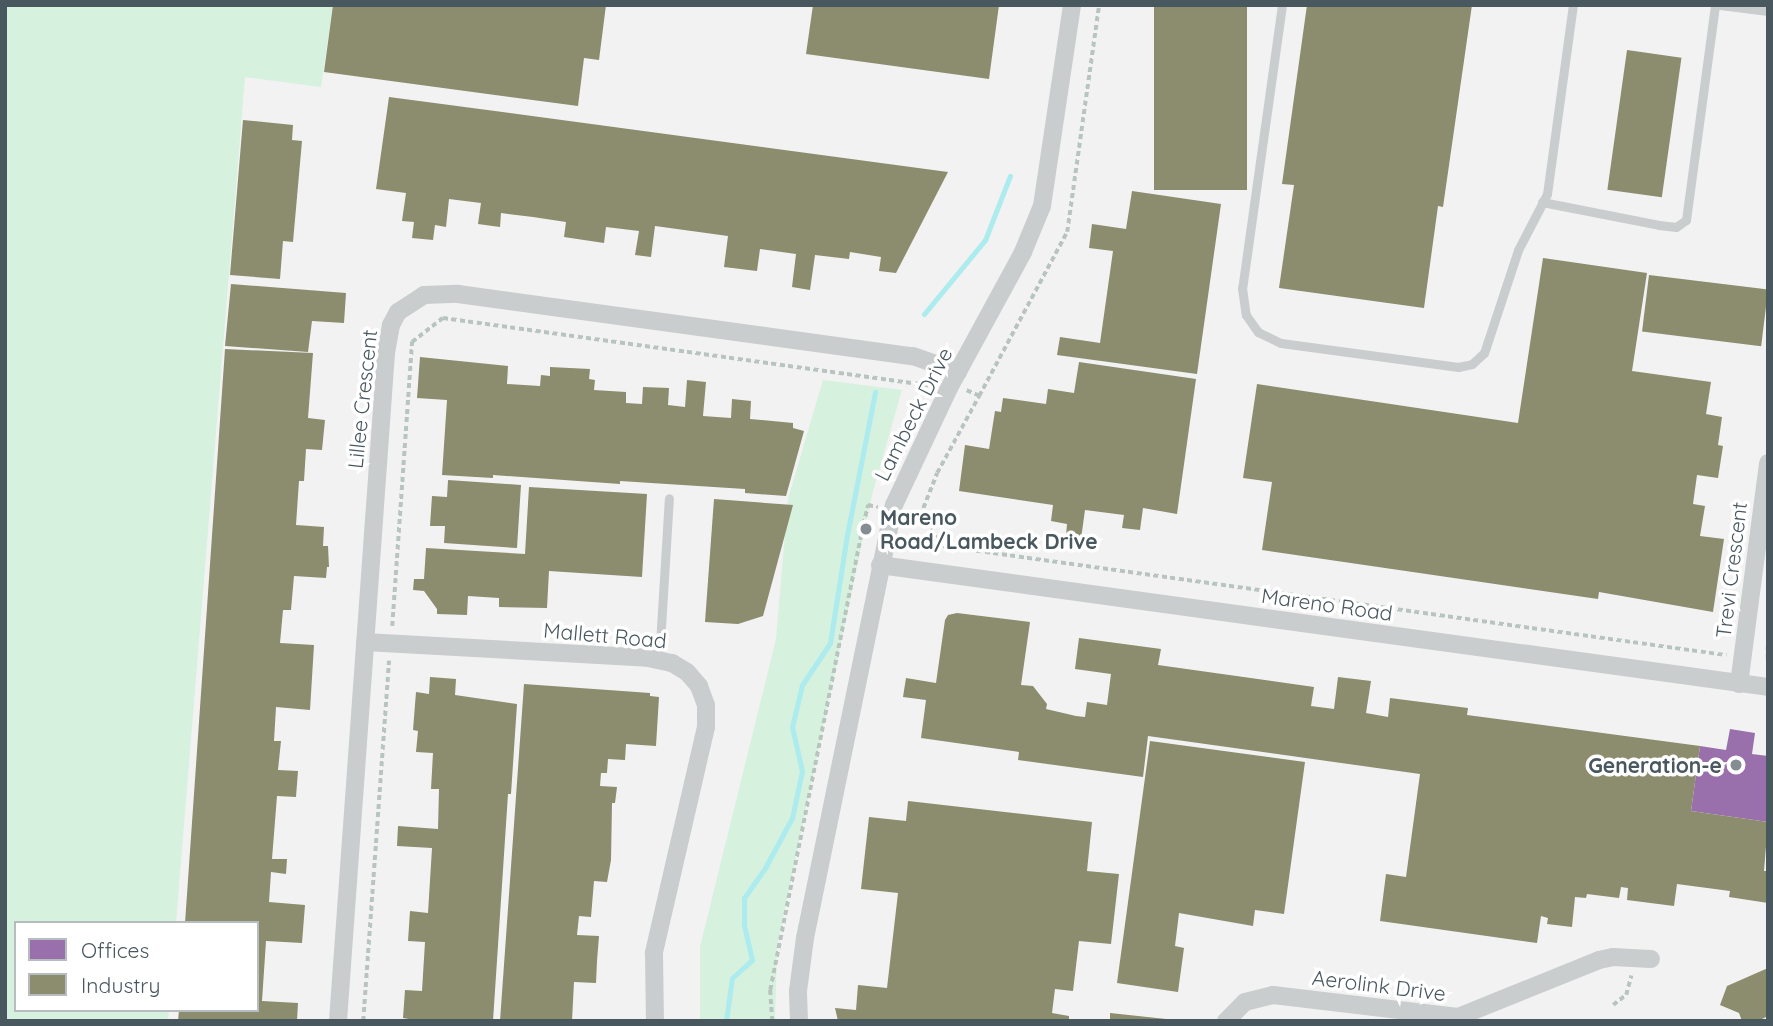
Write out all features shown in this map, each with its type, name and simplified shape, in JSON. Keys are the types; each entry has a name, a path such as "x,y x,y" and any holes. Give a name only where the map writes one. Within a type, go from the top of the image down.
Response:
{"street":[{"name":"Lambeck Drive","path":"799,1021 798,991 804,947 891,513 902,481 1023,252 1042,206 1072,5"},
{"name":"Lillee Crescent","path":"338,1021 387,338 398,312 424,295 458,294 913,356 958,372"},
{"name":"Trevi Crescent","path":"1739,684 1768,463"},
{"name":"Mareno Road","path":"880,565 1768,687"},
{"name":"Mallett Road","path":"365,642 659,660 687,672 699,686 706,705 706,727 654,953 655,1021"},
{"name":"Aerolink Drive","path":"1226,1021 1245,1002 1273,996 1458,1017 1599,960 1643,959"}],"lane":[{"path":"1282,5 1242,288 1246,316 1258,332 1281,343 1458,367 1472,364 1484,353 1518,250 1547,194 1573,5"},
{"path":"1542,202 1659,225 1676,227 1686,220 1717,5 1768,11"},
{"path":"659,660 669,498"}],"path":[{"path":"363,1021 412,342 443,318 968,390 979,396 937,473 920,516"},
{"path":"772,1021 771,990 868,505 891,513 920,516 943,546 1742,657"},
{"path":"1768,646 1768,660"},
{"path":"1613,1005 1626,996 1643,959"}],"green space":[{"path":"5,5 333,5 321,87 245,77 176,921 14,921 14,1012 169,1012 168,1021 5,1021"},
{"path":"823,380 902,390 872,495 777,947 775,1021 700,1021 700,947 776,639 788,499"}],"building: Offices":[{"path":"1730,729 1755,733 1752,754 1768,756 1768,822 1691,811 1700,746 1726,750"}],"building: Industry":[{"path":"333,5 606,5 599,60 584,58 578,106 324,72"},
{"path":"813,5 999,5 989,79 806,54"},
{"path":"1154,5 1247,5 1247,190 1154,190"},
{"path":"1307,5 1472,5 1443,207 1438,206 1424,308 1279,288 1294,185 1282,184"},
{"path":"1627,50 1681,58 1662,197 1607,190"},
{"path":"389,97 948,172 896,273 879,271 881,257 850,252 849,259 815,255 810,290 792,287 796,254 760,249 757,271 724,267 728,236 655,226 651,257 635,255 639,231 606,227 604,243 564,237 566,222 533,217 501,213 500,227 478,224 481,203 449,199 446,227 435,225 433,240 412,238 414,222 402,221 406,193 376,189"},
{"path":"243,120 293,125 292,140 302,141 293,242 283,241 280,279 230,275"},
{"path":"1132,191 1221,204 1197,374 1057,355 1060,337 1100,343 1113,251 1089,248 1092,224 1126,229"},
{"path":"1543,258 1647,273 1632,371 1711,382 1706,414 1722,417 1718,445 1723,446 1718,478 1697,475 1693,504 1705,506 1700,536 1724,539 1713,612 1599,592 1598,599 1262,550 1272,482 1243,478 1257,384 1518,423"},
{"path":"1649,275 1768,290 1761,346 1642,332"},
{"path":"231,284 346,293 344,323 312,321 308,352 225,346"},
{"path":"225,349 313,353 308,418 325,420 322,450 306,449 304,481 299,481 296,525 324,527 323,546 328,546 329,567 326,578 294,576 291,610 283,610 280,643 314,645 310,710 276,707 274,741 281,741 278,770 298,771 296,797 277,796 272,859 287,859 286,874 271,872 269,902 305,905 302,943 266,941 262,1001 298,1003 297,1021 178,1021 179,1012 259,1012 259,921 185,921"},
{"path":"420,357 508,366 507,384 540,386 541,375 550,376 550,367 590,369 589,379 595,380 594,390 626,392 626,403 642,404 643,387 669,388 668,405 685,407 687,380 706,382 703,416 731,418 732,399 751,401 750,419 793,423 793,428 804,431 786,496 745,493 745,489 620,481 620,484 493,475 493,478 442,475 447,400 417,398"},
{"path":"1079,362 1196,379 1177,514 1143,508 1140,530 1122,528 1124,515 1085,510 1081,539 1066,536 1067,524 1051,521 1053,505 959,491 965,445 989,449 995,411 1001,412 1003,398 1046,404 1048,389 1074,393"},
{"path":"448,480 521,485 517,548 444,543 445,526 430,526 432,496 447,497"},
{"path":"529,487 647,494 642,577 549,571 547,608 499,607 499,598 468,596 467,615 437,614 437,609 424,591 413,590 414,579 424,579 426,548 525,554"},
{"path":"714,499 793,505 763,616 738,624 705,622"},
{"path":"957,613 1030,622 1021,685 1033,686 1047,704 1046,709 1076,716 1085,717 1087,702 1107,705 1111,674 1075,669 1079,638 1161,649 1158,665 1314,687 1311,706 1334,709 1338,677 1371,681 1366,713 1388,717 1390,698 1468,708 1467,715 1700,746 1691,811 1768,822 1764,871 1768,871 1768,903 1729,897 1730,891 1677,884 1674,906 1627,900 1628,888 1621,887 1619,898 1587,894 1586,898 1575,897 1572,927 1547,924 1548,918 1541,916 1537,943 1380,921 1386,874 1406,877 1420,774 1148,736 1143,777 1018,760 1019,752 921,738 926,700 903,697 906,678 936,683 945,620 948,615"},
{"path":"430,677 456,679 455,695 517,704 511,794 508,794 493,1021 420,1021 403,1018 405,990 422,991 425,942 408,941 410,911 428,913 432,848 397,846 398,826 438,829 439,789 431,789 433,753 416,752 418,731 413,730 416,692 429,694"},
{"path":"524,684 650,693 650,696 659,697 656,746 626,744 625,760 608,759 607,773 601,773 600,786 617,787 615,803 612,803 611,860 607,882 594,881 591,917 579,916 577,935 599,936 596,983 574,982 572,1021 500,1021"},
{"path":"1150,741 1305,762 1284,914 1255,910 1253,926 1179,913 1175,946 1184,948 1178,992 1117,983"},
{"path":"908,801 1092,822 1087,871 1119,874 1111,944 1079,941 1073,991 1055,989 1052,1013 1069,1016 1069,1021 838,1021 835,1008 856,1010 858,985 887,988 898,893 861,889 869,817 906,821"},
{"path":"1768,968 1768,1016 1758,1021 1742,1021 1739,1013 1720,1005 1727,986"},
{"path":"1110,1013 1166,1019 1166,1021 1110,1021"}],"waterway":[{"path":"924,314 985,240 1010,176"},
{"path":"726,1021 732,978 752,960 744,924 744,898 766,866 792,818 802,771 792,727 802,685 830,643 847,535 875,392"}],"place":[{"name":"Mareno Road/Lambeck Drive","path":"866,529"},
{"name":"Generation-e","path":"1736,765"}]}
